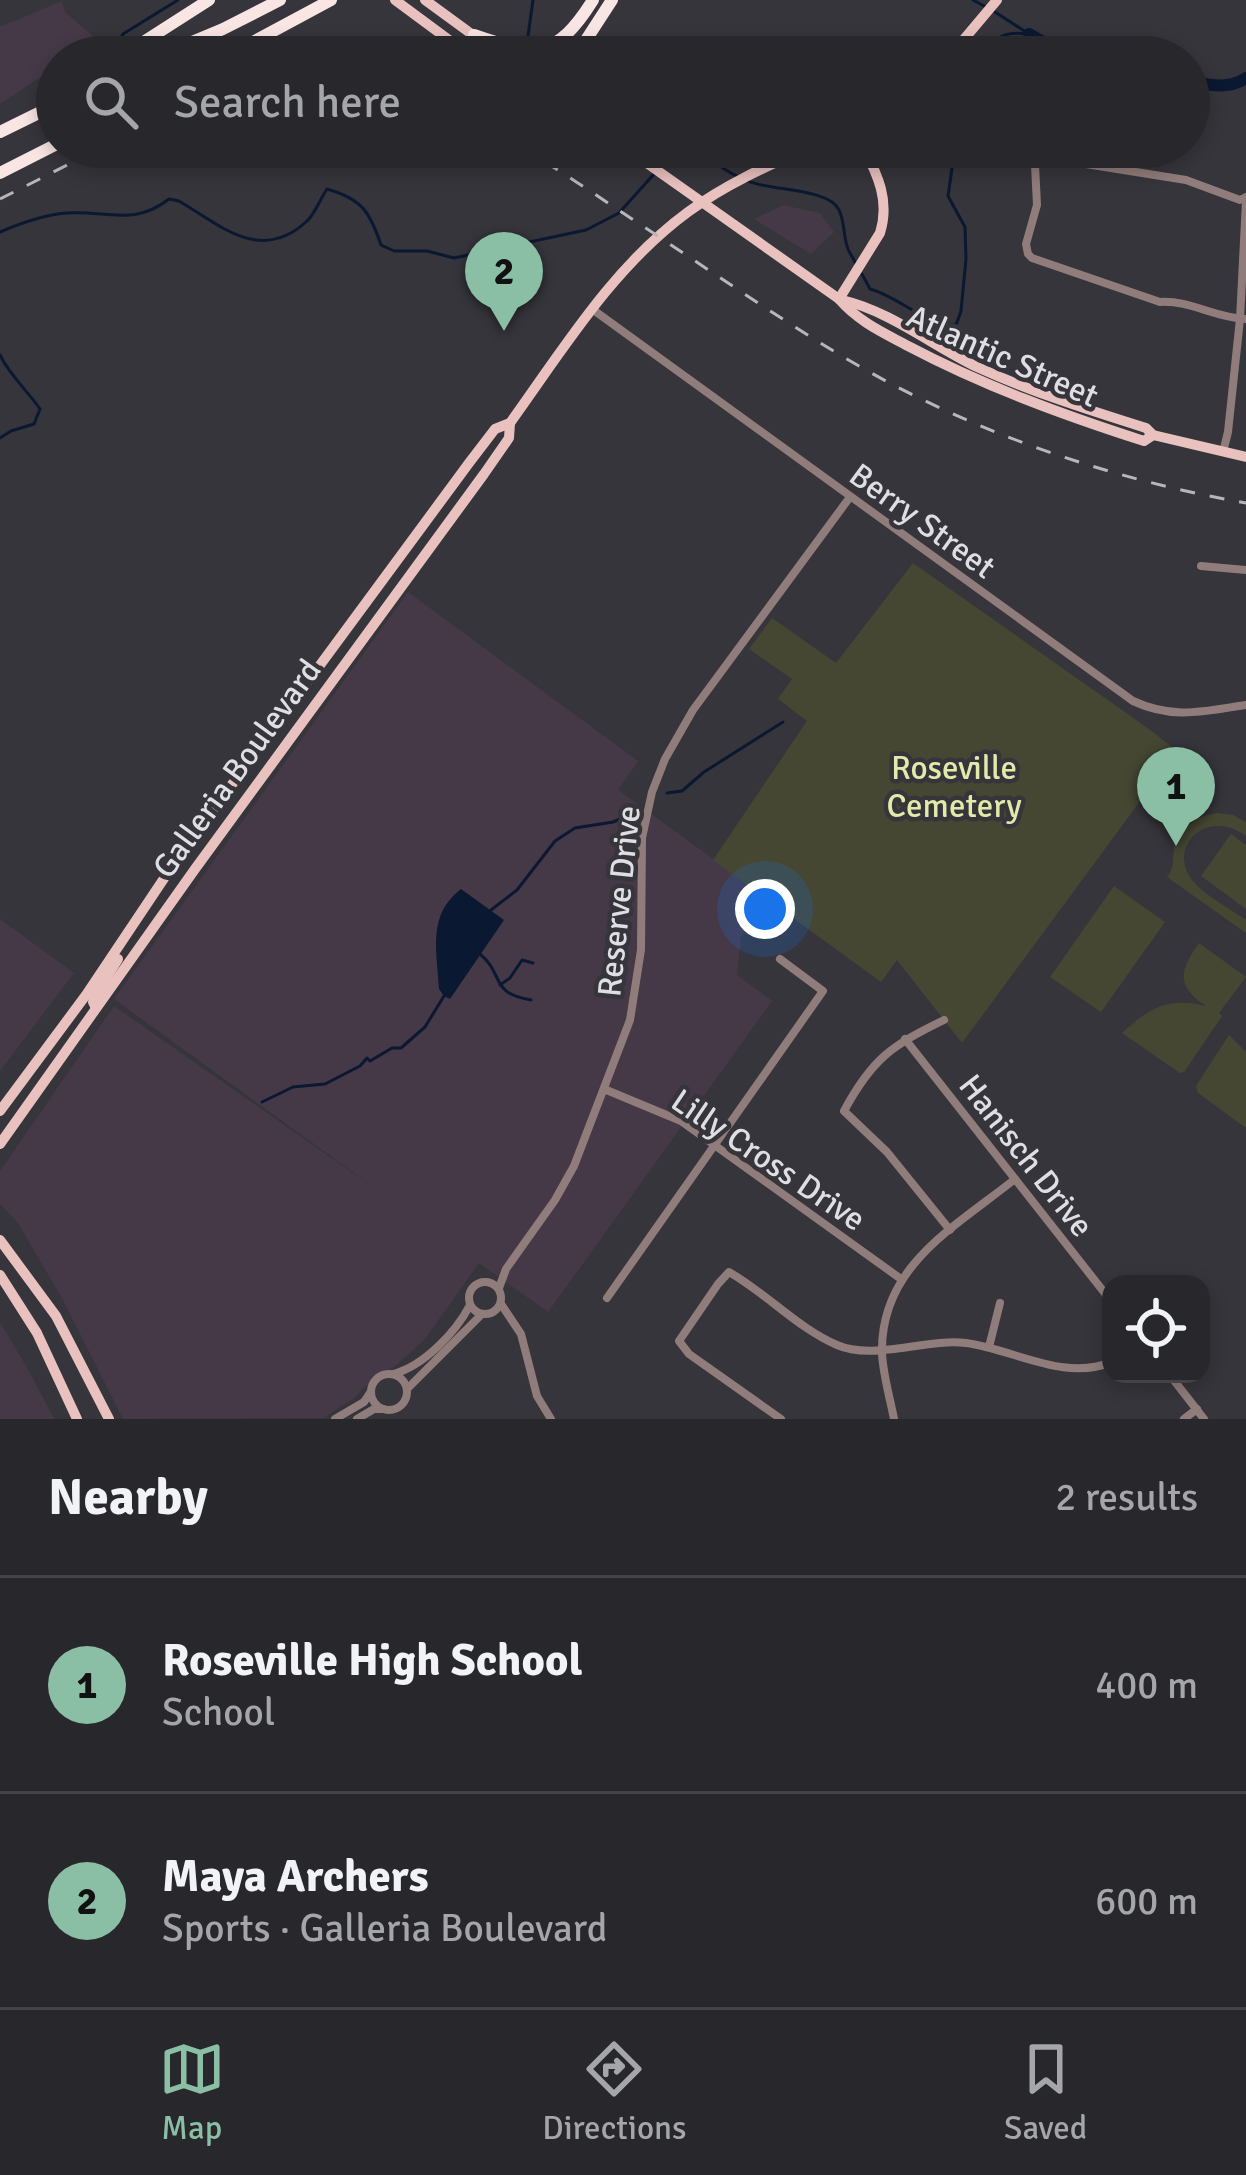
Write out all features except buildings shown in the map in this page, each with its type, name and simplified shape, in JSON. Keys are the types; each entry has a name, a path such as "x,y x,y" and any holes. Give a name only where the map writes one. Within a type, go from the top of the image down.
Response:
{"highway":[{"path":"153,36 209,0"},
{"path":"206,36 280,0"},
{"path":"264,36 331,0"},
{"path":"566,36 593,0"},
{"path":"589,36 612,0"},
{"path":"0,132 36,113"},
{"path":"0,173 36,155"}],"main road":[{"path":"967,36 997,0"},
{"path":"426,1 474,35"},
{"path":"399,4 443,36"},
{"name":"Atlantic Street","path":"651,168 839,299 856,318 986,383 1074,419 1144,441 1154,435"},
{"name":"Galleria Boulevard","path":"0,1143 484,474 509,438 510,423 592,309 635,258 687,213 764,168"},
{"path":"839,299 880,233 884,210 874,168"},
{"name":"Atlantic Street","path":"839,299 864,305 978,367 1076,406 1146,428 1154,435 1246,457"},
{"path":"986,383 998,382 1063,409 1076,406"},
{"name":"Galleria Boulevard","path":"0,1109 469,463 495,429 510,423"},
{"path":"96,1008 95,996 134,936 137,919"},
{"path":"2,1242 56,1316 109,1419"},
{"path":"2,1278 37,1333 77,1419"}],"street":[{"path":"1035,168 1037,205 1026,244 1032,258 1160,302 1177,301 1243,319"},
{"path":"1116,168 1186,180 1246,200 1243,319 1222,452"},
{"name":"Berry Street","path":"592,309 1133,701 1174,714 1246,705"},
{"name":"Reserve Drive","path":"499,1288 578,1156 626,1032 642,937 641,850 649,805 674,739 850,496"},
{"path":"1201,566 1246,570"},
{"path":"607,1298 823,991 780,959"},
{"path":"944,1020 889,1049 844,1111 887,1152 950,1230"},
{"name":"Hanisch Drive","path":"905,1039 1102,1290"},
{"name":"Lilly Cross Drive","path":"604,1089 671,1115 901,1279"},
{"path":"894,1419 882,1349 887,1314 901,1279 921,1254 1015,1180"},
{"name":"Reserve Drive","path":"485,1281 506,1270"},
{"path":"781,1419 689,1354 680,1341 729,1272 834,1344 852,1350 942,1342 989,1347 1078,1370 1102,1364"},
{"path":"335,1419 364,1402 378,1378 410,1369 420,1361 470,1305 471,1289 485,1281 499,1288 498,1308"},
{"path":"989,1347 1000,1304"},
{"path":"470,1305 482,1314"},
{"path":"406,1390 482,1314 498,1308"},
{"path":"498,1308 521,1334 537,1396 551,1419"},
{"path":"357,1419 374,1409 400,1407 404,1402 402,1380 392,1375"},
{"path":"1176,1383 1204,1419"},
{"path":"371,1391 382,1409"},
{"path":"1184,1419 1197,1409"}],"shaded area":[{"path":"62,1 64,11 92,36 36,36 36,80 0,104 0,27"},
{"path":"783,205 820,213 834,232 811,254 754,219"},
{"path":"408,592 638,761 618,790 769,899 741,937 737,975 772,1001 548,1312 479,1263 425,1339 355,1398 323,1418 123,1419 63,1300 18,1223 0,1204 0,1171 114,1006 380,1192 114,999"},
{"path":"0,919 74,973 0,1071"},
{"path":"0,1322 30,1373 54,1419 0,1419"}],"green space":[{"name":"Roseville Cemetery","path":"913,563 1177,751 962,1043 897,960 881,982 713,860 807,721 778,699 792,679 749,649 772,618 836,663"},
{"path":"1217,813 1246,822 1246,836 1231,828 1205,828 1188,844 1186,867 1204,891 1246,920 1246,933 1167,877 1184,829"},
{"path":"1231,834 1246,845 1246,909 1201,876"},
{"path":"1114,886 1165,922 1101,1012 1050,977"},
{"path":"1199,943 1246,977 1180,1073 1122,1033 1160,1006 1206,1006 1189,992 1184,978"},
{"path":"1229,1035 1246,1052 1246,1128 1198,1093 1196,1086"}],"water":[{"path":"461,889 504,920 450,999 439,989 436,934 443,910"}],"waterway":[{"path":"122,36 178,0"},
{"path":"528,36 533,0"},
{"path":"973,0 986,7"},
{"path":"995,12 1029,34"},
{"path":"1005,36 1027,34"},
{"path":"1029,34 1033,36"},
{"path":"1210,85 1246,78"},
{"path":"723,168 739,177"},
{"path":"862,274 870,289 933,320 956,325 966,259 965,227 948,196 952,168"},
{"path":"0,232 57,214 143,213 169,199 226,230 274,240 307,221 327,189 363,208 381,245 394,251 427,251 454,258 586,230 619,213 654,174"},
{"path":"748,181 833,203 857,266"},
{"path":"0,355 40,409 34,424 0,438"},
{"path":"667,793 682,791 783,722"},
{"path":"491,910 517,890 555,841 575,828 635,813"},
{"path":"480,954 503,988 531,1000"},
{"path":"500,985 522,960 533,963"},
{"path":"262,1102 293,1087 325,1084 367,1058 370,1061 401,1048 425,1027 444,996"}],"railway":[{"path":"0,199 61,168"},
{"path":"553,168 803,332 925,401 1082,463 1246,503"}],"place":[{"name":"Maya Archers","path":"504,331"},
{"name":"Roseville High School","path":"1176,846"}]}
